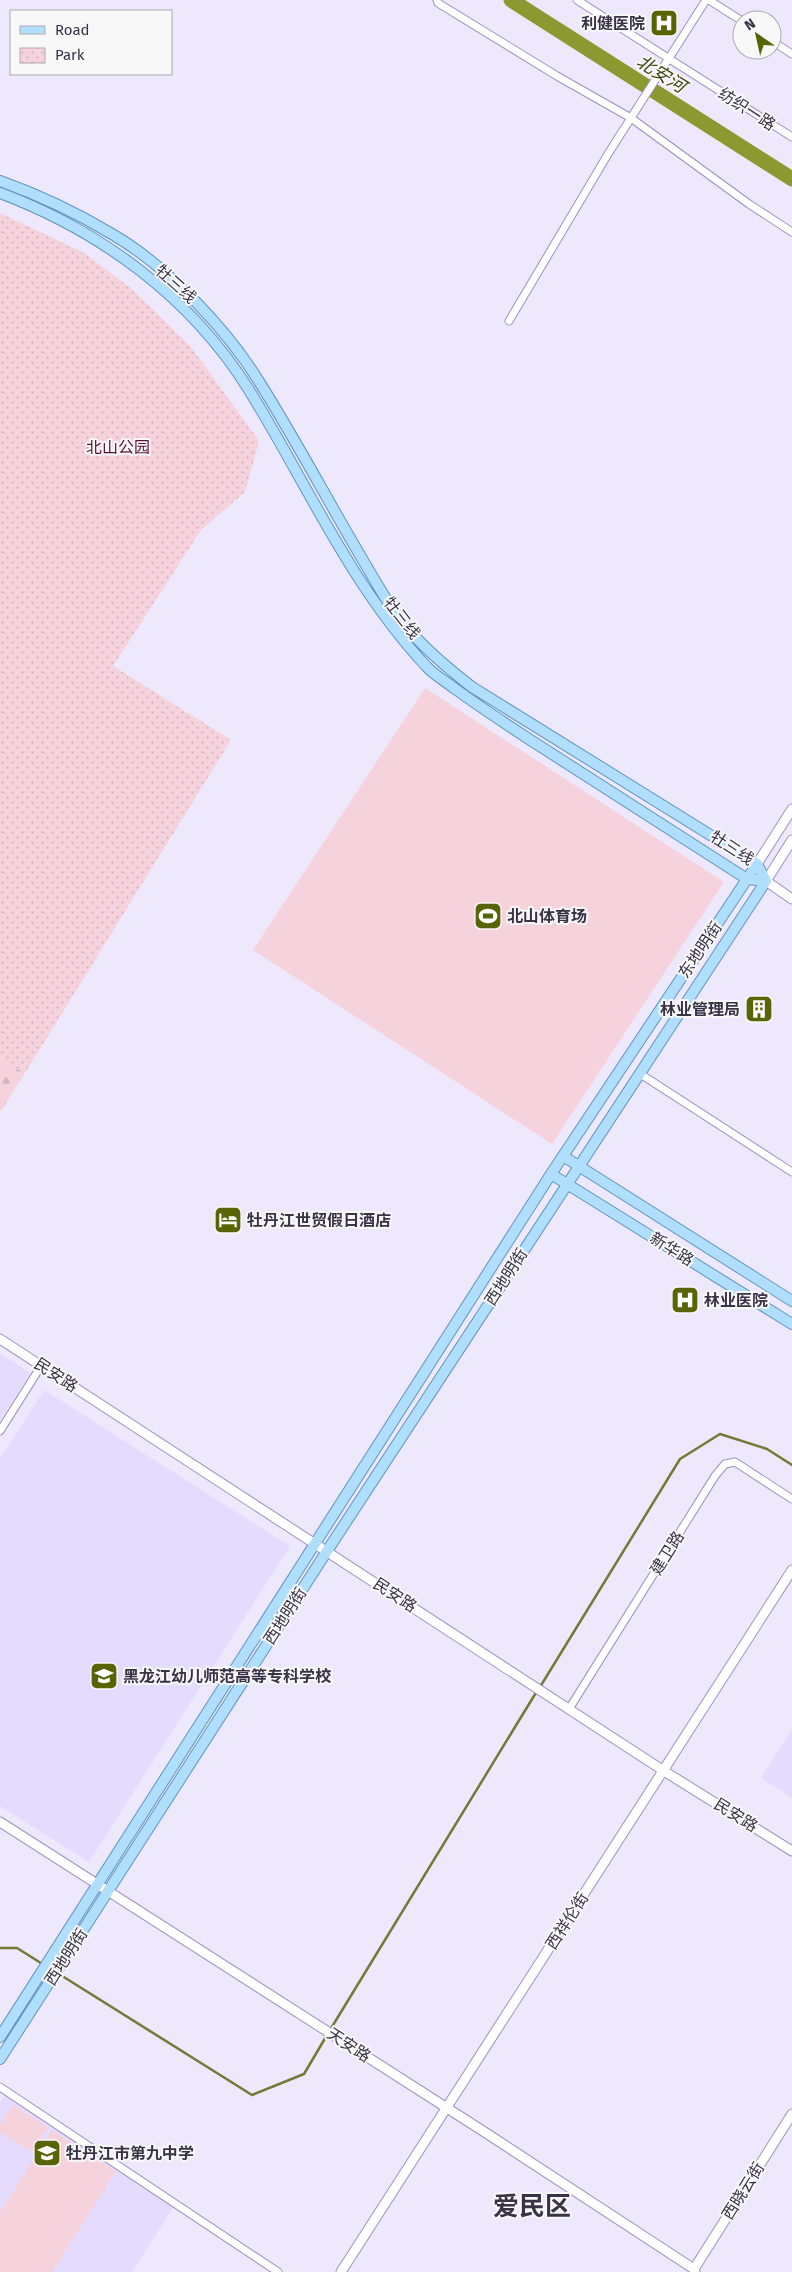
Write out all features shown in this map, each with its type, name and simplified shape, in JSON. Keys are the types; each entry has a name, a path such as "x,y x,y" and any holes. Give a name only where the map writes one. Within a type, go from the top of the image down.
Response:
{"main road":[{"name":"牡三线","path":"0,181 67,210 114,235 154,265 194,299 230,340 260,382 380,590 410,631 439,661 472,687 757,864 766,881"},
{"name":"牡三线","path":"0,192 62,220 106,244 146,274 183,308 248,388 356,572 400,638 428,669 517,731 747,879 766,881"},
{"name":"东地明街","path":"554,1170 757,864"},
{"name":"东地明街","path":"572,1174 766,881"},
{"path":"563,1156 792,1301"},
{"name":"新华路","path":"554,1170 566,1184 792,1324"},
{"name":"西地明街","path":"0,2037 554,1170"},
{"name":"西地明街","path":"0,2059 572,1174"}],"street":[{"path":"437,0 438,3 548,71 632,116 749,204 792,232"},
{"name":"纺织一路","path":"577,0 626,31 668,61 792,137"},
{"path":"509,321 632,116 708,0 732,16"},
{"name":"东地明街","path":"757,864 792,809"},
{"name":"东地明街","path":"766,881 792,840"},
{"path":"766,881 792,899"},
{"path":"639,1073 792,1172"},
{"name":"民安路","path":"0,1339 664,1771 792,1850"},
{"path":"0,1431 42,1366"},
{"name":"建卫路","path":"569,1709 715,1476 725,1464 735,1462 792,1499"},
{"name":"西祥伦街","path":"341,2272 792,1570"},
{"name":"天安路","path":"0,1822 448,2108 694,2271"},
{"path":"0,2087 278,2272"},
{"name":"西晓云街","path":"694,2271 792,2114"}],"shaded area":[{"path":"0,1353 30,1373 0,1420"},
{"name":"黑龙江幼儿师范高等专科学校","path":"44,1390 290,1546 89,1862 0,1806 0,1459"},
{"path":"792,1729 792,1798 761,1778"},
{"name":"牡丹江市第九中学","path":"4,2096 176,2203 132,2272 0,2272 0,2103"}],"green space":[{"name":"北山公园","path":"0,213 84,253 133,290 191,347 259,441 245,492 201,530 113,666 231,740 25,1073 0,1058"},
{"name":"北山体育场","path":"425,688 724,882 552,1144 253,950"},
{"path":"0,1058 25,1073 0,1112"},
{"path":"13,2105 48,2127 32,2152 0,2132 0,2125"},
{"path":"52,2130 116,2171 52,2272 0,2272 0,2212"}],"waterway":[{"name":"北安河","path":"511,0 792,179"},
{"path":"540,1687 680,1459 720,1434 767,1449 792,1465"},
{"path":"330,2030 537,1691"},
{"path":"0,1948 17,1948 44,1965"},
{"path":"59,1974 252,2095 304,2074 327,2035"}],"place":[{"name":"利健医院","path":"664,23"},
{"name":"北山体育场","path":"488,916"},
{"name":"林业管理局","path":"759,1009"},
{"name":"牡丹江世贸假日酒店","path":"228,1220"},
{"name":"林业医院","path":"685,1300"},
{"name":"黑龙江幼儿师范高等专科学校","path":"104,1676"},
{"name":"牡丹江市第九中学","path":"47,2153"}],"district":[{"name":"爱民区","path":"532,2206"}]}
